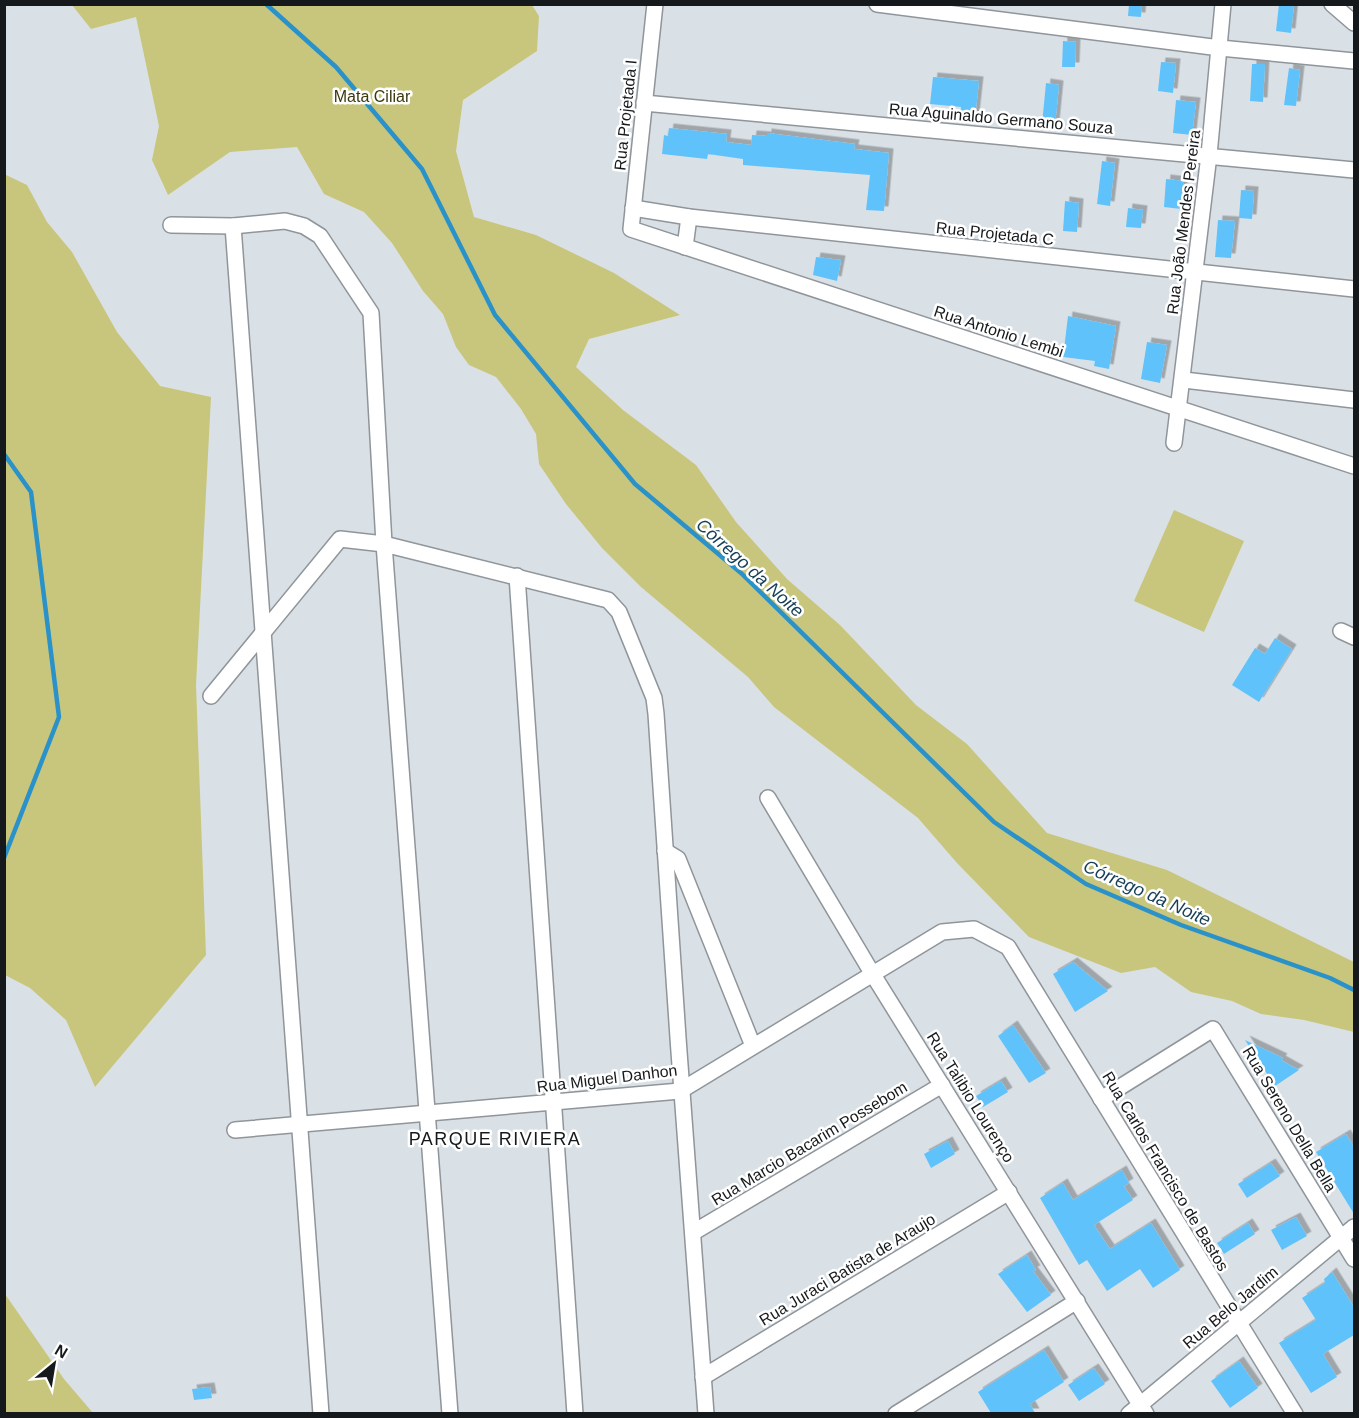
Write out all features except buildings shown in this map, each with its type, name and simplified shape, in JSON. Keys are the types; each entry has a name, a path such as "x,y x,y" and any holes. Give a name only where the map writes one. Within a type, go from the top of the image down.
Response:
{"street":[{"name":"Rua Projetada I","path":"632,229 655,4"},
{"path":"877,4 1220,48 1354,61"},
{"name":"Rua João Mendes Pereira","path":"1174,443 1184,380 1223,4"},
{"path":"1332,4 1354,23"},
{"name":"Rua Aguinaldo Germano Souza","path":"644,103 1354,170"},
{"name":"Rua Projetada C","path":"633,208 689,217 1354,289"},
{"path":"685,247 689,217"},
{"path":"171,225 233,226 285,221 304,226 320,236 371,313 384,544 450,1413"},
{"path":"233,226 265,630 321,1413"},
{"name":"Rua Antonio Lembi","path":"632,229 1354,466"},
{"path":"1184,380 1354,400"},
{"path":"211,696 340,539 384,544 517,576 608,600 619,612 654,698 680,1091 694,1232 706,1413"},
{"path":"517,576 575,1413"},
{"name":"Rua Talibio Lourenço","path":"768,798 872,973 1077,1301 1138,1410"},
{"path":"665,851 678,859 753,1046"},
{"name":"Rua Miguel Danhon","path":"235,1130 680,1091 942,932 974,929 1008,947"},
{"name":"Rua Carlos Francisco de Bastos","path":"1008,947 1238,1324 1295,1413"},
{"name":"Rua Sereno Della Bella","path":"1101,1099 1213,1029 1354,1259"},
{"name":"Rua Marcio Bacarim Possebom","path":"694,1232 942,1085"},
{"name":"Rua Juraci Batista de Araujo","path":"703,1377 1009,1192"},
{"name":"Rua Belo Jardim","path":"1138,1410 1354,1227"},
{"path":"896,1413 1077,1301"}],"green space":[{"name":"Mata Ciliar","path":"72,5 532,5 539,16 537,51 463,100 456,151 474,217 536,235 614,273 680,315 589,339 576,367 623,410 696,465 736,522 787,579 840,625 916,705 967,744 1047,833 1167,870 1354,962 1354,1032 1304,1020 1261,1014 1232,1001 1191,992 1155,967 1121,973 1029,937 957,863 918,818 774,707 748,677 641,587 602,548 566,504 539,464 536,434 521,409 496,377 469,365 456,347 443,314 423,291 392,243 364,212 324,194 297,147 230,152 168,195 152,160 159,126 136,17 91,29"},
{"path":"4,174 27,185 47,222 72,252 117,332 160,386 211,397 196,685 206,955 95,1087 66,1020 30,988 5,975"},
{"path":"1174,510 1244,541 1204,632 1134,601"},
{"path":"5,1294 64,1379 93,1413 5,1413"}],"waterway":[{"name":"Córrego da Noite","path":"266,4 336,67 422,169 495,315 635,484 741,573 994,822 1086,884 1181,925 1330,978 1354,990"},
{"path":"4,454 31,492 59,717 4,858"}],"district":[{"name":"PARQUE RIVIERA","path":"495,1139"}]}
